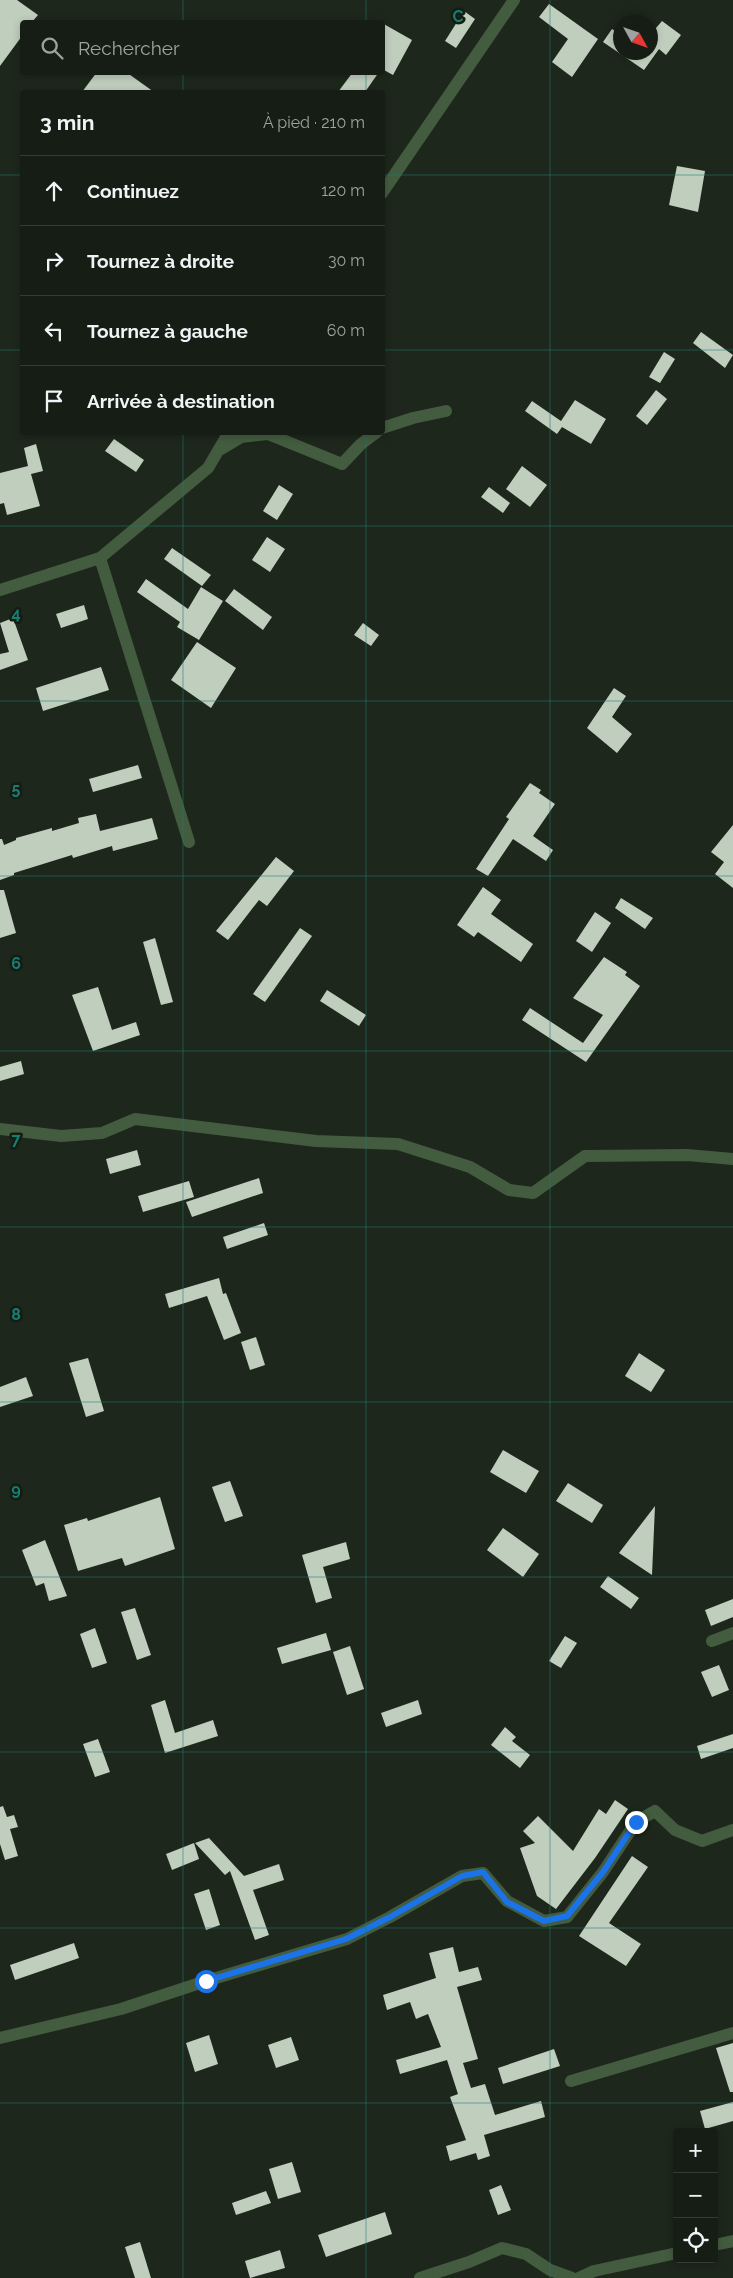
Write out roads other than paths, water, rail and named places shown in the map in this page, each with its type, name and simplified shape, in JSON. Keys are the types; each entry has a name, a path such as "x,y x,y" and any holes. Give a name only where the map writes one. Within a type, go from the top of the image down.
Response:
{"street":[{"path":"385,189 514,0"},
{"path":"385,427 413,418 446,411"},
{"path":"0,590 100,558 208,468 227,435"},
{"path":"219,450 242,437 259,435"},
{"path":"270,435 342,464 361,444 373,435"},
{"path":"100,558 189,842"},
{"path":"0,1129 61,1136 102,1133 134,1119 316,1142 398,1144 470,1168 509,1190 533,1193 585,1156 687,1155 733,1159"},
{"path":"712,1641 733,1633"},
{"path":"0,2038 121,2009 346,1939 390,1917 462,1876 483,1872 507,1902 544,1921 567,1916 603,1872 636,1822 654,1811 675,1830 702,1841 733,1830"},
{"path":"570,2081 733,2033"},
{"path":"718,2244 733,2241"},
{"path":"420,2278 469,2262 502,2248 526,2254 550,2270 572,2278"},
{"path":"579,2278 594,2271 673,2254"}]}
